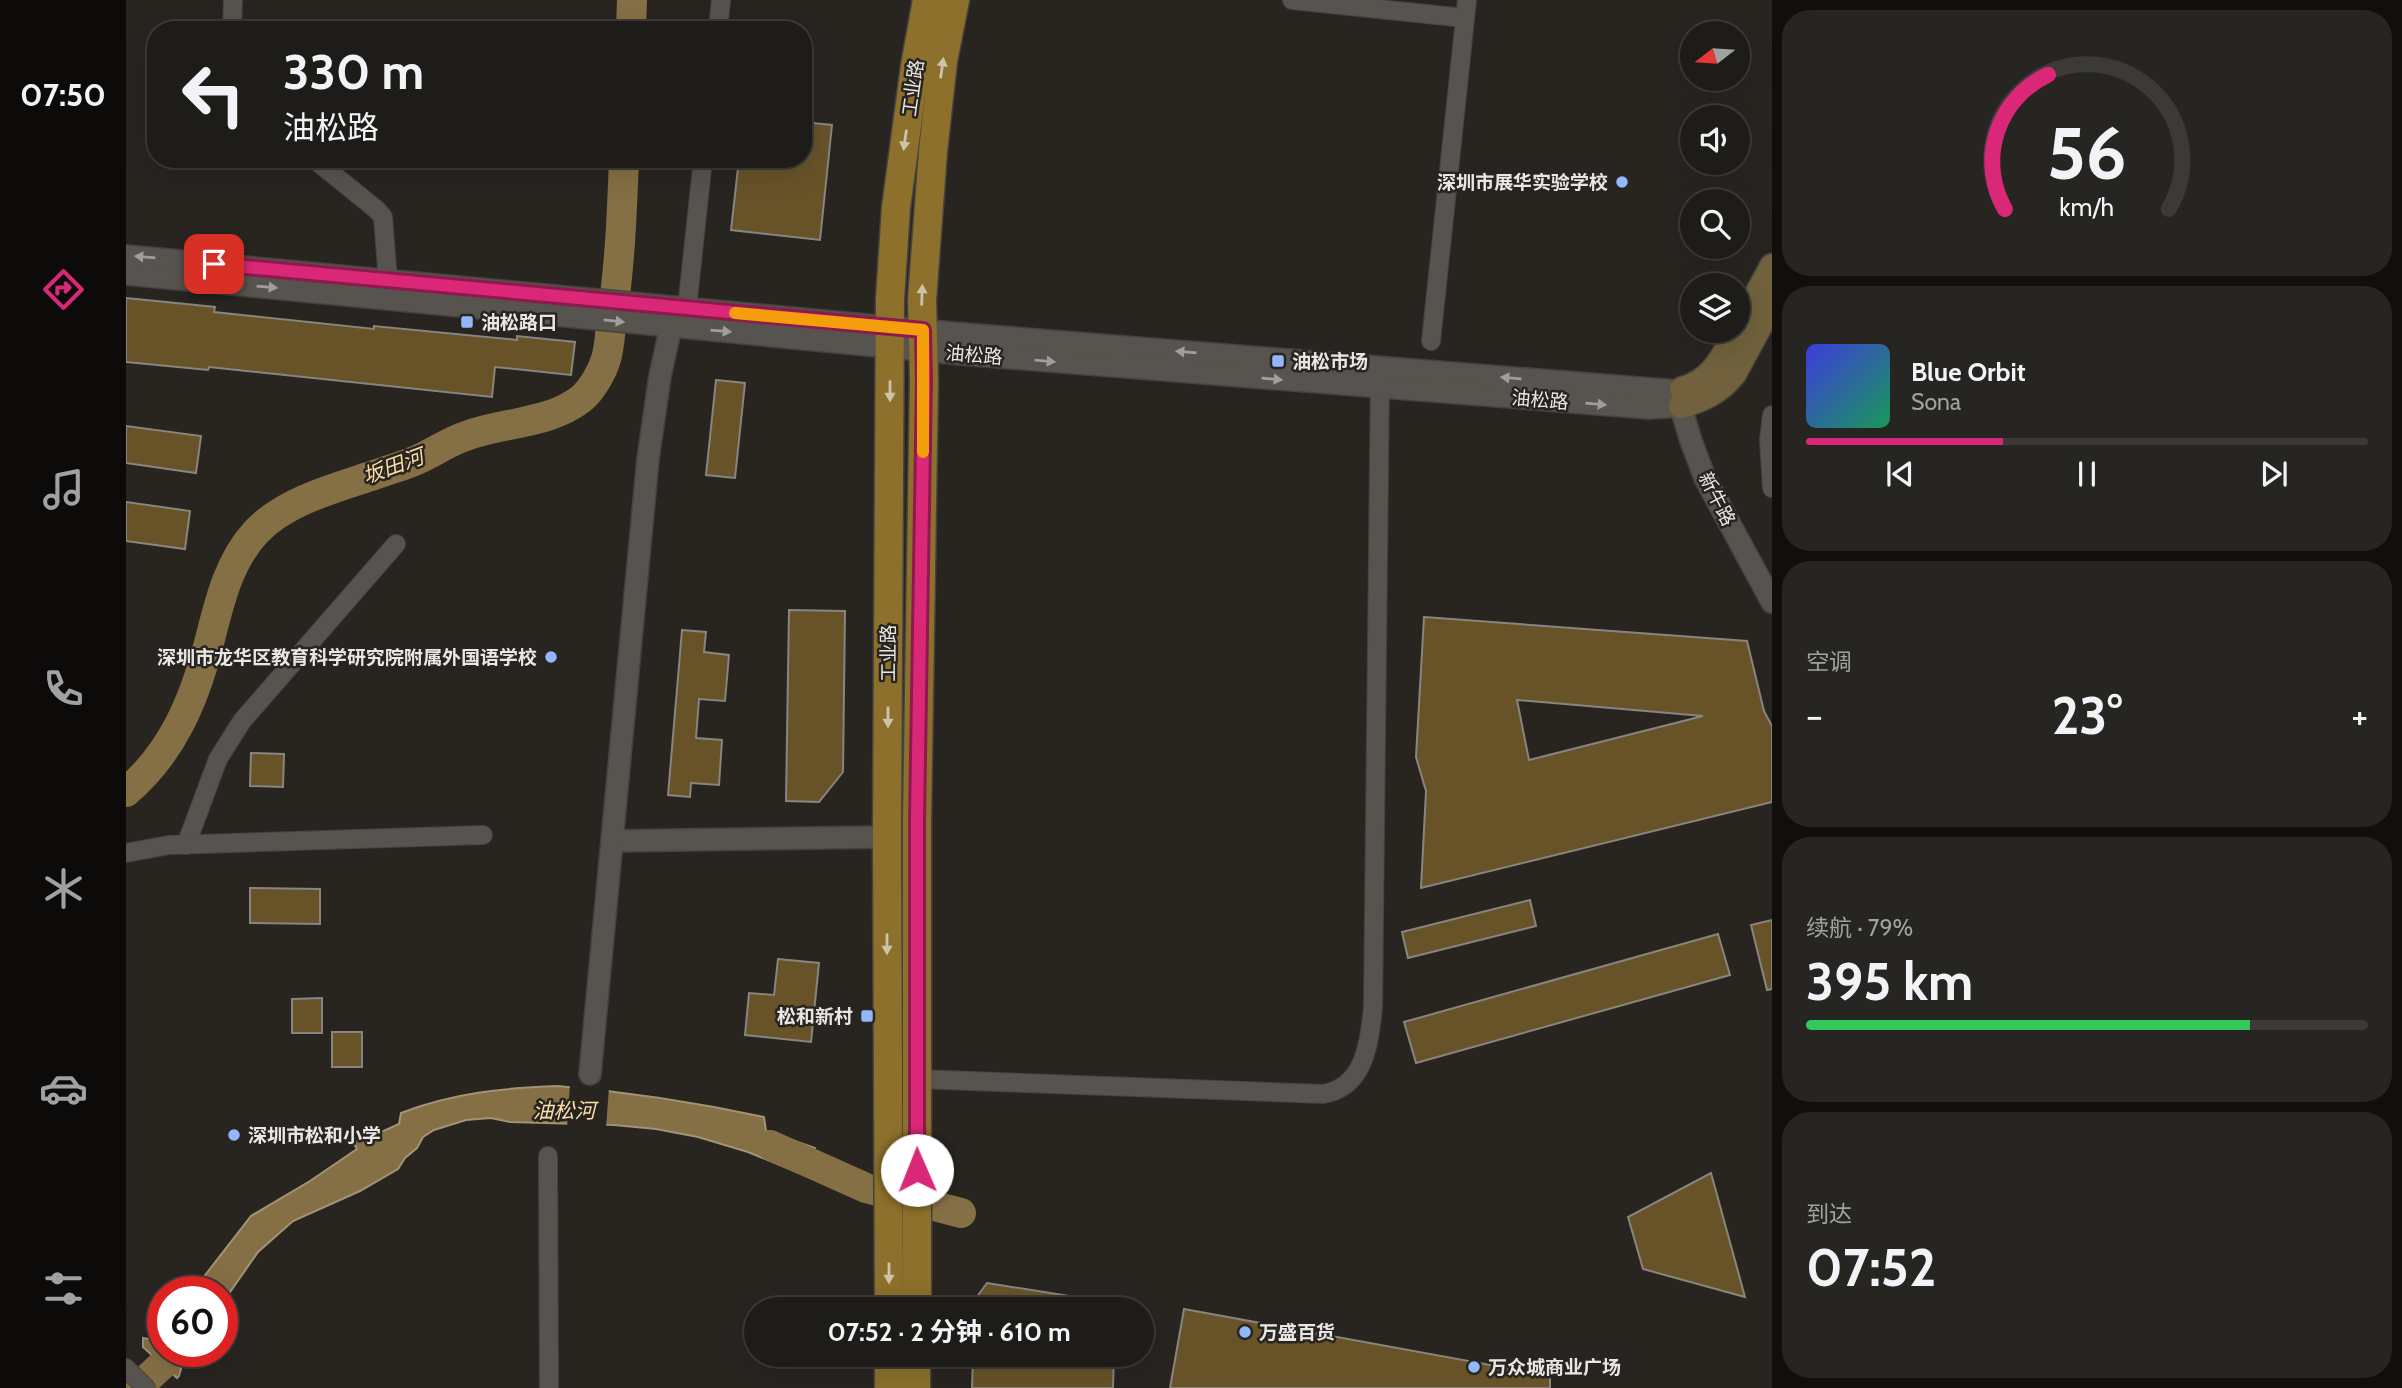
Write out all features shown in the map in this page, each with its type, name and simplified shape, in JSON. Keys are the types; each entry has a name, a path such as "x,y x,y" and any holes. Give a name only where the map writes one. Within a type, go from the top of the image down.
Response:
{"main road":[{"name":"工业路","path":"889,1297 887,837 890,337 896,208 915,66 927,0"},
{"name":"工业路","path":"917,1297 917,820 922,300 933,150 943,61 955,0"},
{"name":"油松路","path":"1750,306 1772,266"},
{"name":"油松路","path":"1679,398 1703,398 1727,383 1772,303"},
{"name":"油松路","path":"1679,398 1714,370 1730,343"},
{"path":"889,1367 889,1388"},
{"path":"916,1367 916,1388"}],"street":[{"path":"232,21 233,0"},
{"path":"719,21 721,0"},
{"path":"1292,0 1465,18"},
{"path":"1431,341 1467,0"},
{"path":"325,168 383,217 388,281"},
{"path":"687,308 702,168"},
{"name":"油松路","path":"126,256 388,281 661,319 1380,377 1649,408 1679,398"},
{"name":"油松路","path":"126,274 578,308"},
{"name":"油松路","path":"661,319 687,308 890,337"},
{"path":"590,1074 648,459 660,376 661,319"},
{"path":"917,1079 1323,1094 1338,1091 1362,1063 1369,1040 1373,1008 1380,377"},
{"name":"新牛路","path":"1679,398 1690,441 1704,478 1772,603"},
{"path":"1772,415 1769,452 1772,488"},
{"path":"186,845 218,759 242,721 396,544"},
{"path":"126,853 186,845 483,835"},
{"path":"612,841 887,837"},
{"path":"548,1156 549,1388"},
{"path":"126,1367 146,1388"}],"water":[{"path":"558,1086 610,1091 764,1117 766,1131 815,1148 799,1173 748,1152 698,1137 656,1129 510,1122 491,1118 466,1120 434,1130 423,1137 398,1169 360,1191 293,1221 258,1252 238,1281 238,1276 204,1276 251,1216 357,1149 351,1139 368,1130 377,1134 399,1124 401,1113 420,1106 459,1096 517,1088"},
{"path":"143,1338 147,1339 147,1351 143,1347"},
{"path":"165,1367 182,1367 177,1378"}],"pier":[{"path":"570,1084 609,1087 606,1128 567,1127"}],"building":[{"path":"812,123 832,125 820,240 731,230 738,168 812,168"},
{"path":"126,298 215,307 214,312 374,329 374,326 517,340 517,336 575,342 571,375 495,367 492,397 209,367 208,370 126,362"},
{"path":"716,380 745,383 735,478 706,475"},
{"path":"126,426 201,436 196,473 126,463"},
{"path":"126,502 190,511 185,549 126,541"},
{"path":"789,610 845,611 843,772 819,802 786,801"},
{"path":"1424,617 1747,641 1764,711 1772,726 1772,802 1421,888 1426,791 1416,757","holes":["1517,700 1703,716 1529,760"]},
{"path":"682,630 706,632 704,652 729,655 725,701 699,699 696,738 722,740 719,785 691,783 690,797 668,795"},
{"path":"251,753 284,754 283,787 250,786"},
{"path":"250,888 320,889 320,924 250,923"},
{"path":"1530,900 1536,926 1408,958 1402,932"},
{"path":"1772,920 1772,989 1767,990 1751,925"},
{"path":"1718,934 1730,975 1416,1063 1404,1022"},
{"path":"778,959 819,963 811,1042 745,1035 749,993 774,995"},
{"path":"322,998 322,1033 292,1033 292,999"},
{"path":"332,1032 362,1032 362,1067 332,1067"},
{"path":"1711,1173 1745,1297 1643,1269 1628,1217"},
{"path":"987,1283 1076,1297 977,1297"},
{"name":"万盛百货","path":"1184,1309 1550,1376 1550,1388 1170,1388"},
{"path":"973,1367 1114,1367 1113,1388 972,1388"}],"waterway":[{"name":"坂田河","path":"631,21 632,0"},
{"name":"坂田河","path":"126,792 156,760 179,725 196,685 231,570 246,544 268,521 311,497 411,462 460,438 555,413 581,399 589,391 602,369 608,349 619,258 624,168"},
{"name":"油松河","path":"770,1145 866,1188 961,1213"},
{"name":"油松河","path":"137,1388 160,1367"}],"slow traffic":[{"path":"735,313 923,330 923,452"}],"place":[{"name":"深圳市展华实验学校","path":"1622,182"},
{"name":"油松路口","path":"467,322"},
{"name":"油松市场","path":"1278,361"},
{"name":"深圳市龙华区教育科学研究院附属外国语学校","path":"551,657"},
{"name":"松和新村","path":"867,1016"},
{"name":"深圳市松和小学","path":"234,1135"},
{"name":"万盛百货","path":"1245,1332"},
{"name":"万众城商业广场","path":"1474,1367"}],"route":[{"path":"214,264 923,330 917,820 917,1170"}]}
